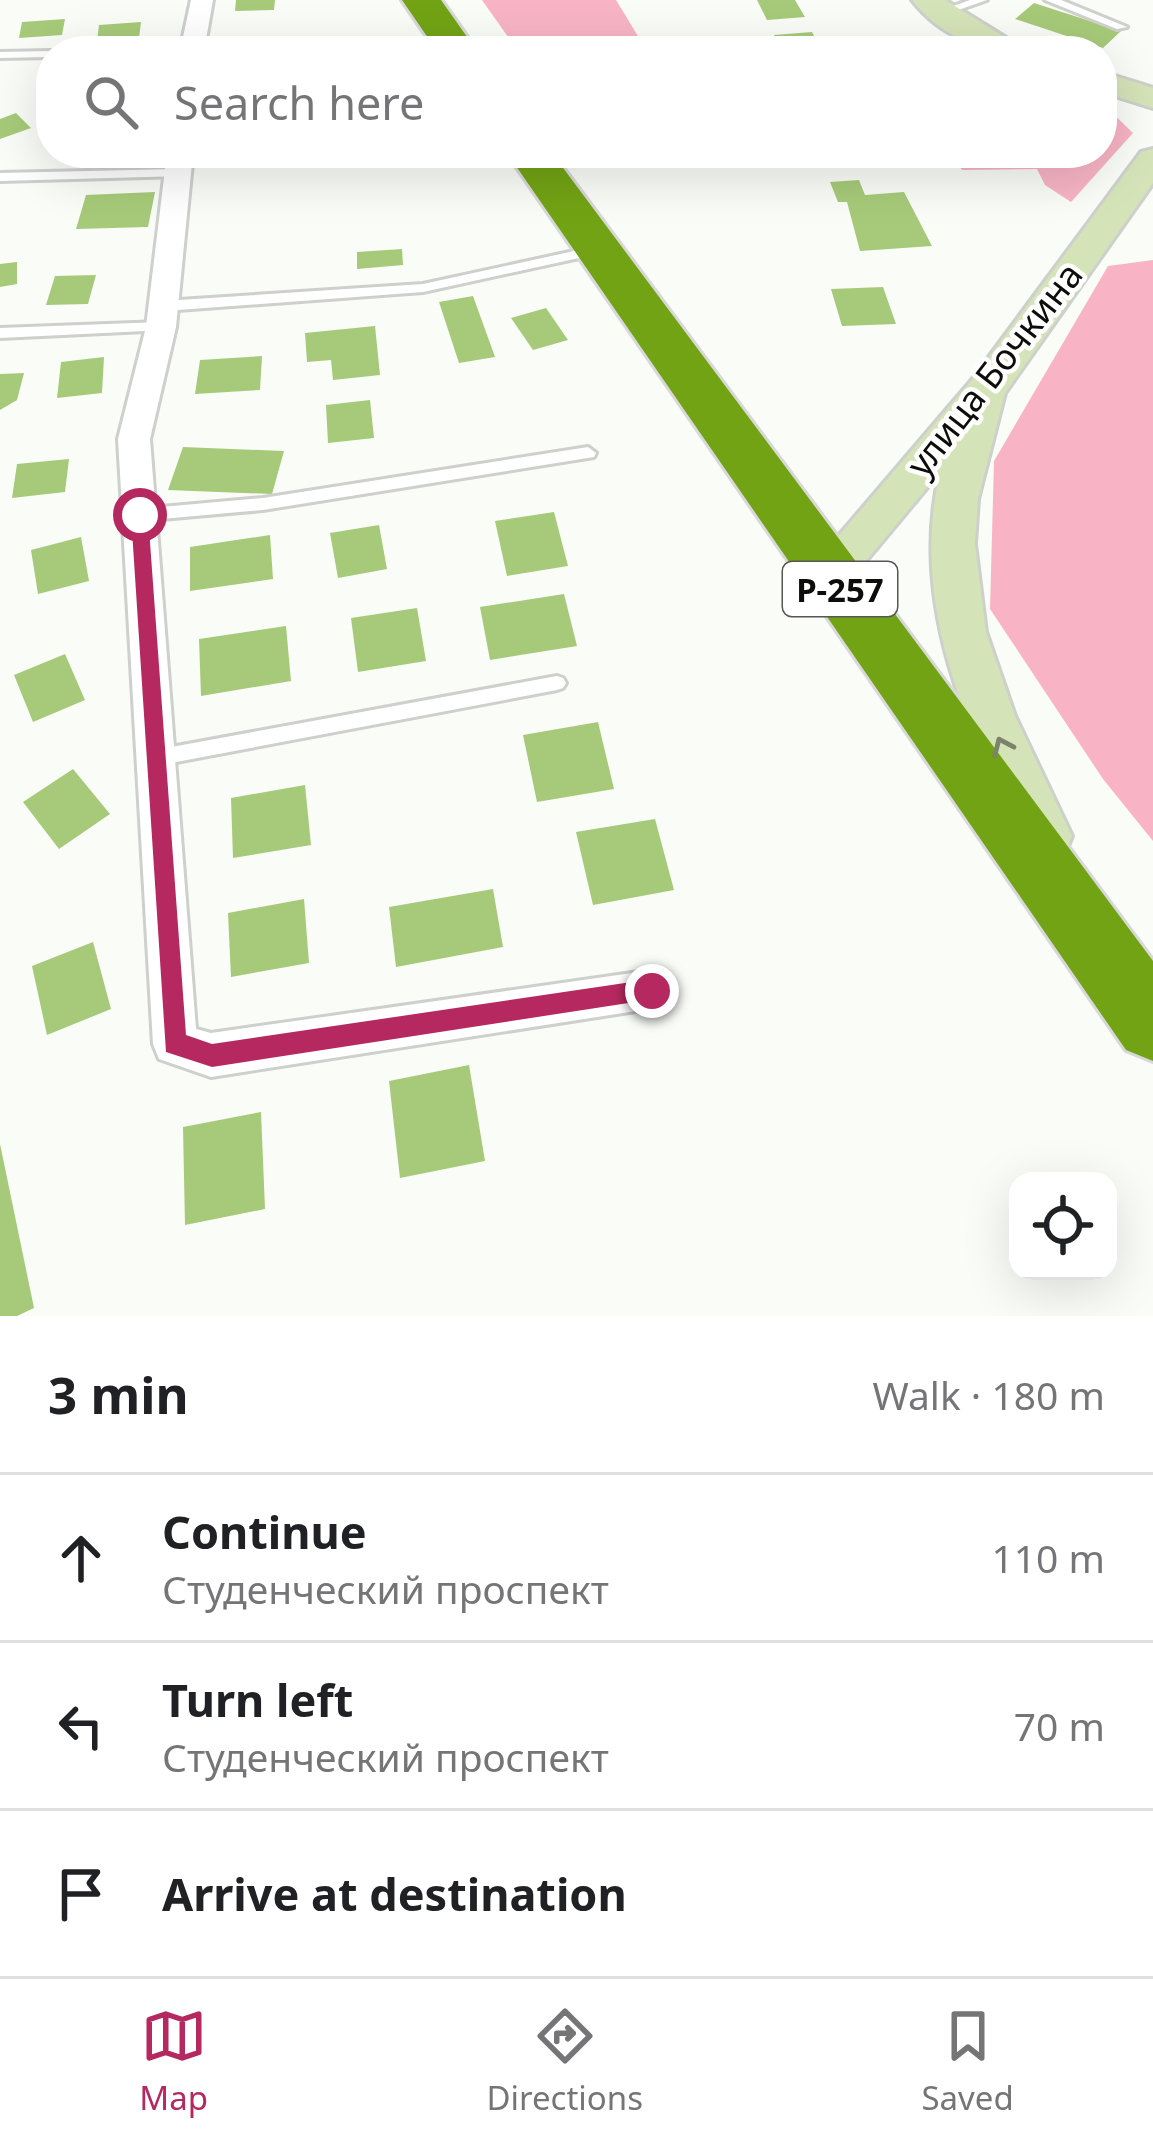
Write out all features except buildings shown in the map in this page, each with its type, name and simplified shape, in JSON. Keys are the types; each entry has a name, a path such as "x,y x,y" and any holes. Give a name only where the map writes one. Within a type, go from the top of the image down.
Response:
{"highway":[{"path":"422,0 447,36"},
{"name":"Р-257","path":"540,168 1153,1024"}],"main road":[{"path":"933,6 986,36"},
{"path":"1117,87 1153,98"},
{"name":"улица Бочкина","path":"829,574 985,391 1153,159"},
{"path":"985,391 956,501 960,627 977,690 1007,758 1109,964"}],"street":[{"path":"195,36 202,0"},
{"path":"178,168 163,317 134,439 175,1043 212,1055 652,991"}],"lane":[{"path":"933,6 981,0"},
{"path":"1051,0 1121,27"},
{"path":"0,56 36,55"},
{"path":"0,177 115,168"},
{"path":"0,333 423,288 597,250"},
{"path":"140,515 263,504 588,453"},
{"path":"154,758 557,682"}],"shaded area":[{"path":"482,0 616,0 638,36 507,36"},
{"path":"1117,118 1133,133 1117,151"},
{"path":"1102,168 1071,202 1045,185 1037,169 962,170"},
{"path":"1153,260 1153,841 1103,779 990,609 994,461 1108,266"}],"route":[{"path":"140,515 175,1043 212,1055 652,991"}]}
